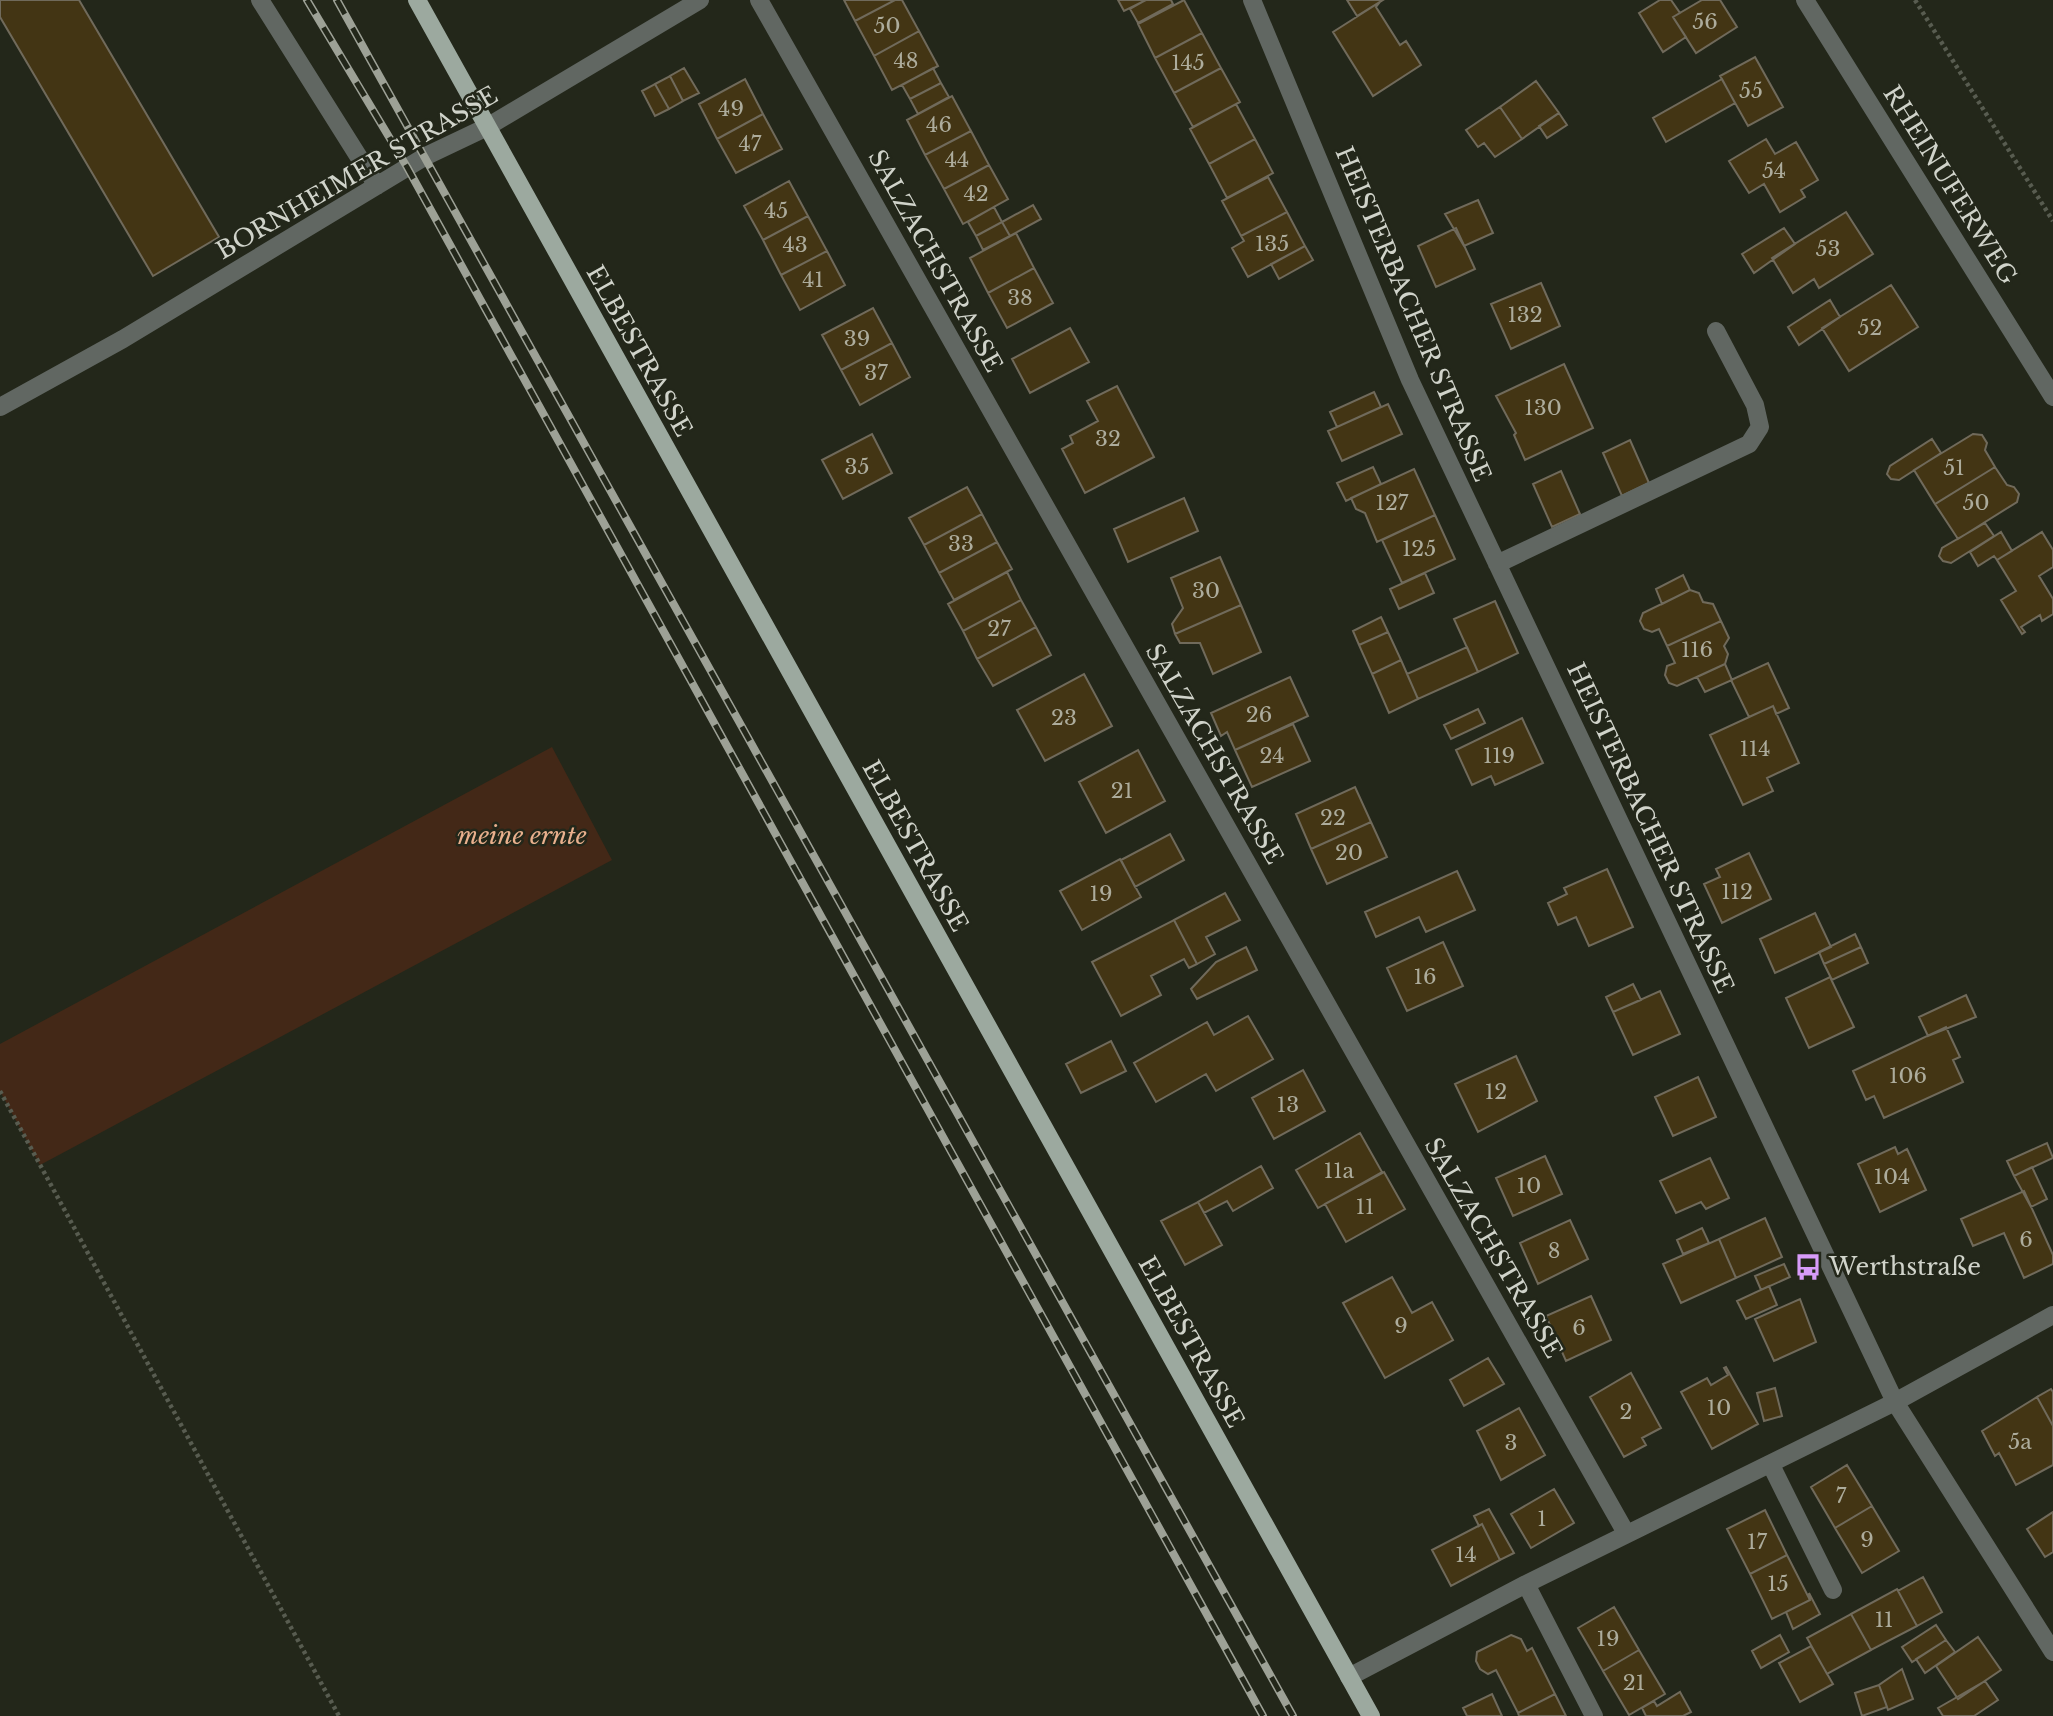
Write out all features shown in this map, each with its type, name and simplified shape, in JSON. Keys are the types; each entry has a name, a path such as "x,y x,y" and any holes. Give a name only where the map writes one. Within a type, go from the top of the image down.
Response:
{"main road":[{"name":"ELBESTRASSE","path":"417,0 1371,1716"}],"street":[{"path":"260,0 377,186"},
{"name":"BORNHEIMER STRASSE","path":"0,407 123,339 426,156 487,127 700,0"},
{"name":"SALZACHSTRASSE","path":"759,0 1626,1533"},
{"name":"HEISTERBACHER STRASSE","path":"1252,0 1410,380 1895,1402 2053,1652"},
{"name":"RHEINUFERWEG","path":"1805,0 2053,397"},
{"path":"1497,564 1749,444 1760,427 1755,405 1716,331"},
{"path":"1349,1677 1626,1533 1771,1465 1895,1402 2053,1315"},
{"path":"1771,1465 1833,1590"},
{"path":"1526,1584 1594,1716"}],"path":[{"path":"1915,0 2053,221"},
{"path":"0,1091 340,1716"}],"green space":[{"name":"meine ernte","path":"552,747 612,860 40,1165 0,1091 0,1044"}],"building":[{"path":"0,0 79,0 219,237 153,276 0,17"},
{"path":"844,0 895,0 855,21"},
{"path":"895,0 902,0 919,31 874,56 855,21"},
{"path":"1118,0 1146,0 1124,11"},
{"path":"1146,0 1171,0 1173,4 1138,23 1130,9"},
{"path":"1184,0 1202,33 1155,58 1138,24"},
{"path":"1347,0 1383,0 1357,16"},
{"path":"1660,0 1671,0 1680,13 1673,17 1686,37 1663,52 1639,13"},
{"path":"1702,0 1720,0 1737,27 1696,53 1673,17"},
{"path":"1380,2 1376,7 1400,45 1406,41 1421,65 1373,96 1333,32"},
{"path":"919,31 938,66 892,90 874,56"},
{"path":"1202,33 1221,68 1174,93 1155,58"},
{"path":"1755,57 1783,107 1748,126 1720,76"},
{"path":"684,68 699,93 683,101 670,76"},
{"path":"933,68 941,83 910,99 902,85"},
{"path":"1221,68 1240,102 1193,127 1174,93"},
{"path":"670,76 683,101 669,109 655,84"},
{"path":"745,79 763,114 717,139 699,104"},
{"path":"1722,79 1735,103 1666,142 1653,118"},
{"path":"1536,81 1559,113 1522,139 1500,107"},
{"path":"941,83 949,97 918,114 910,99"},
{"path":"655,84 669,109 655,116 642,91"},
{"path":"952,96 971,131 925,155 907,120"},
{"path":"1236,104 1255,139 1209,164 1190,129"},
{"path":"1500,107 1522,139 1495,157 1484,143 1478,147 1466,130"},
{"path":"1559,113 1567,125 1547,138 1539,126"},
{"path":"763,114 782,149 736,173 717,139"},
{"path":"971,131 989,165 944,189 925,155"},
{"path":"1255,139 1273,173 1227,198 1209,164"},
{"path":"1766,139 1775,154 1796,142 1818,180 1801,190 1805,197 1780,212 1764,184 1749,193 1729,161"},
{"path":"989,165 1008,199 963,224 944,189"},
{"path":"1268,177 1287,212 1241,236 1222,201"},
{"path":"789,181 808,216 763,240 744,206"},
{"path":"1478,200 1493,233 1464,246 1445,214"},
{"path":"1033,205 1041,219 1010,236 1002,222"},
{"path":"994,207 1002,222 976,236 968,222"},
{"path":"1287,212 1305,246 1248,277 1232,248 1244,241 1241,236"},
{"path":"1846,212 1873,254 1819,288 1814,279 1793,293 1772,258"},
{"path":"808,216 827,251 781,275 763,240"},
{"path":"1002,222 1010,236 983,250 976,236"},
{"path":"1456,228 1475,269 1436,287 1418,246"},
{"path":"1784,228 1795,244 1754,273 1742,254"},
{"path":"1016,233 1034,268 988,293 970,258"},
{"path":"1305,246 1313,260 1279,279 1271,264"},
{"path":"827,251 845,285 800,310 781,275"},
{"path":"1034,268 1053,303 1007,328 988,293"},
{"path":"1541,283 1560,326 1511,349 1491,304"},
{"path":"1891,285 1918,327 1849,371 1822,328"},
{"path":"1830,300 1840,317 1799,345 1788,327"},
{"path":"873,308 892,343 841,370 822,335"},
{"path":"1070,328 1089,362 1030,393 1012,359"},
{"path":"892,343 910,377 860,405 841,370"},
{"path":"1564,364 1593,428 1525,460 1514,435 1516,433 1496,396"},
{"path":"1117,386 1154,457 1085,493 1062,449 1073,443 1070,436 1098,421 1087,401"},
{"path":"1374,392 1381,407 1337,427 1330,412"},
{"path":"1388,404 1402,434 1342,461 1328,431"},
{"path":"872,434 892,473 843,499 822,460"},
{"path":"1973,434 1982,435 1987,443 1985,450 1995,467 1935,504 1914,470"},
{"path":"1932,439 1941,453 1899,480 1891,479 1887,474 1890,466"},
{"path":"1630,440 1649,483 1622,496 1603,453"},
{"path":"1373,467 1381,484 1346,501 1337,483"},
{"path":"1995,467 2007,485 2014,487 2019,494 2017,502 1958,539 1935,504"},
{"path":"1414,469 1435,515 1377,542 1365,513 1356,509 1351,498"},
{"path":"1561,471 1580,514 1552,527 1533,484"},
{"path":"967,487 982,514 924,545 909,518"},
{"path":"1184,498 1198,531 1128,562 1114,529"},
{"path":"982,514 997,542 939,573 924,545"},
{"path":"1435,515 1455,559 1402,583 1382,540"},
{"path":"1985,523 1994,536 1951,563 1943,561 1939,556 1942,548"},
{"path":"2001,532 2012,551 1997,560 1994,556 1978,566 1970,552"},
{"path":"2042,532 2053,550 2053,567 2039,576 2053,599 2053,614 2042,621 2040,615 2021,627 2025,632 2022,634 2001,600 2016,591 1997,560"},
{"path":"997,542 1012,569 954,600 939,573"},
{"path":"1220,557 1241,605 1175,634 1172,624 1183,608 1171,578"},
{"path":"1007,572 1021,600 963,631 948,604"},
{"path":"1425,573 1434,593 1399,609 1390,589"},
{"path":"1683,575 1690,590 1662,604 1656,589"},
{"path":"1690,590 1699,593 1703,602 1713,604 1721,621 1667,646 1659,629 1652,632 1644,629 1640,621 1643,613"},
{"path":"1021,600 1036,627 977,659 963,631"},
{"path":"1495,601 1518,653 1478,672 1454,619"},
{"path":"1241,605 1261,652 1213,674 1200,643 1180,643 1175,634"},
{"path":"1381,617 1388,632 1359,645 1353,631"},
{"path":"1721,621 1729,638 1724,646 1728,654 1725,664 1677,686 1669,683 1665,675 1667,666 1675,663 1667,646"},
{"path":"1036,627 1051,655 993,686 977,659"},
{"path":"1388,632 1401,660 1372,674 1359,645"},
{"path":"1467,647 1478,672 1418,699 1407,674"},
{"path":"1401,660 1418,699 1389,713 1372,674"},
{"path":"1768,663 1789,708 1776,714 1773,706 1749,717 1731,680"},
{"path":"1725,664 1732,680 1705,692 1697,677"},
{"path":"1084,674 1112,726 1045,761 1017,710"},
{"path":"1290,677 1308,716 1235,750 1227,732 1221,736 1211,713"},
{"path":"1773,706 1799,763 1767,778 1773,791 1743,805 1710,735"},
{"path":"1478,709 1485,723 1451,739 1444,725"},
{"path":"1522,718 1543,763 1495,785 1491,776 1472,785 1456,750"},
{"path":"1293,724 1310,761 1252,787 1235,750"},
{"path":"1138,750 1165,801 1106,833 1079,782"},
{"path":"1355,787 1371,822 1311,849 1296,814"},
{"path":"1371,822 1387,857 1327,884 1311,849"},
{"path":"1170,834 1184,860 1135,887 1121,860"},
{"path":"1749,853 1771,899 1722,923 1704,884 1720,877 1716,869"},
{"path":"1120,859 1141,897 1082,930 1060,891"},
{"path":"1607,869 1633,927 1589,946 1576,917 1558,925 1548,903 1567,894 1564,888"},
{"path":"1457,871 1475,910 1426,932 1419,917 1376,937 1365,912"},
{"path":"1225,893 1240,920 1206,937 1215,954 1197,964 1174,920"},
{"path":"1815,913 1831,947 1775,973 1760,939"},
{"path":"1174,920 1197,964 1189,968 1184,959 1151,976 1161,995 1121,1016 1092,962"},
{"path":"1855,934 1861,947 1824,964 1819,952"},
{"path":"1443,942 1463,986 1407,1011 1387,968"},
{"path":"1246,947 1257,970 1197,999 1191,989 1216,962"},
{"path":"1861,947 1868,963 1832,980 1824,964"},
{"path":"1830,977 1854,1027 1809,1048 1786,998"},
{"path":"1633,984 1641,1000 1613,1012 1606,997"},
{"path":"1660,991 1680,1034 1633,1055 1613,1012"},
{"path":"1966,995 1976,1017 1928,1036 1919,1017"},
{"path":"1248,1016 1273,1059 1216,1091 1206,1074 1156,1102 1134,1063 1207,1022 1214,1035"},
{"path":"1946,1027 1960,1057 1953,1060 1963,1082 1884,1118 1874,1096 1866,1100 1853,1071"},
{"path":"1111,1041 1126,1071 1081,1093 1066,1064"},
{"path":"1516,1056 1537,1101 1478,1132 1455,1084"},
{"path":"1303,1070 1325,1111 1274,1139 1252,1098"},
{"path":"1698,1077 1716,1117 1673,1136 1655,1097"},
{"path":"1360,1133 1382,1172 1318,1208 1296,1170"},
{"path":"2047,1143 2053,1158 2014,1176 2007,1161"},
{"path":"1895,1147 1898,1154 1907,1149 1926,1190 1880,1212 1858,1164"},
{"path":"1545,1156 1562,1194 1513,1216 1496,1178"},
{"path":"1710,1158 1729,1198 1706,1209 1701,1202 1676,1213 1660,1181"},
{"path":"1261,1166 1273,1188 1233,1211 1227,1201 1204,1213 1198,1202"},
{"path":"2032,1167 2047,1199 2031,1207 2014,1176"},
{"path":"1384,1172 1405,1209 1346,1242 1325,1204"},
{"path":"2024,1191 2053,1255 2053,1264 2024,1278 2004,1233 1973,1246 1961,1219"},
{"path":"1198,1202 1222,1245 1185,1265 1161,1221"},
{"path":"1765,1218 1782,1257 1736,1278 1719,1239"},
{"path":"1570,1220 1588,1259 1538,1284 1520,1243"},
{"path":"1702,1228 1709,1243 1683,1254 1677,1240"},
{"path":"1719,1239 1736,1278 1681,1303 1663,1264"},
{"path":"1784,1264 1790,1277 1761,1290 1755,1276"},
{"path":"1392,1277 1412,1313 1432,1302 1453,1340 1385,1378 1343,1303"},
{"path":"1769,1286 1777,1305 1746,1319 1737,1301"},
{"path":"1591,1296 1611,1340 1566,1361 1546,1316"},
{"path":"1800,1299 1816,1342 1774,1361 1755,1319"},
{"path":"1488,1358 1504,1384 1464,1406 1450,1380"},
{"path":"1726,1367 1758,1424 1712,1449 1681,1392 1707,1378 1711,1385 1728,1375 1724,1368"},
{"path":"1631,1373 1661,1428 1642,1438 1646,1445 1624,1457 1590,1397"},
{"path":"1775,1388 1782,1416 1764,1421 1757,1393"},
{"path":"2051,1389 2053,1392 2053,1426 2037,1397"},
{"path":"2037,1397 2053,1426 2053,1465 2016,1485 1999,1453 1995,1456 1982,1431"},
{"path":"1519,1408 1545,1455 1501,1480 1477,1431"},
{"path":"1847,1465 1872,1506 1835,1528 1811,1487"},
{"path":"1554,1489 1574,1523 1531,1548 1511,1514"},
{"path":"1872,1506 1899,1551 1862,1573 1835,1528"},
{"path":"1489,1509 1514,1553 1500,1560 1482,1524 1479,1526 1474,1516"},
{"path":"1765,1510 1787,1555 1750,1574 1727,1529"},
{"path":"2053,1512 2053,1552 2045,1557 2027,1529"},
{"path":"1482,1524 1500,1560 1451,1586 1432,1550"},
{"path":"1787,1555 1810,1600 1772,1619 1750,1574"},
{"path":"1923,1577 1942,1612 1917,1626 1898,1591"},
{"path":"1897,1589 1917,1626 1871,1650 1851,1614"},
{"path":"1809,1593 1820,1614 1793,1629 1786,1612 1810,1600"},
{"path":"1614,1607 1639,1650 1603,1671 1578,1628"},
{"path":"1851,1614 1871,1650 1827,1674 1807,1638"},
{"path":"1936,1625 1946,1640 1912,1662 1902,1647"},
{"path":"1511,1635 1521,1639 1527,1651 1532,1648 1555,1694 1518,1713 1496,1670 1488,1674 1480,1669 1476,1661 1477,1652"},
{"path":"1780,1635 1789,1652 1761,1668 1752,1651"},
{"path":"1978,1637 2001,1670 1958,1699 1936,1666"},
{"path":"1946,1640 1955,1652 1925,1673 1916,1659"},
{"path":"1811,1646 1833,1684 1800,1702 1779,1663"},
{"path":"1639,1650 1665,1694 1629,1715 1603,1671"},
{"path":"1902,1669 1913,1699 1888,1710 1879,1685"},
{"path":"1985,1681 1998,1700 1974,1716 1943,1716 1938,1708"},
{"path":"1879,1685 1887,1707 1862,1716 1855,1693"},
{"path":"1680,1692 1691,1712 1683,1716 1646,1716 1642,1708 1654,1701 1657,1706"},
{"path":"1492,1694 1502,1716 1467,1716 1463,1708"},
{"path":"1555,1694 1566,1716 1519,1716 1518,1713"}],"railway":[{"path":"307,0 407,167 1263,1716"},
{"path":"337,0 1293,1716"}],"place":[{"name":"Werthstraße","path":"1808,1267"}]}
